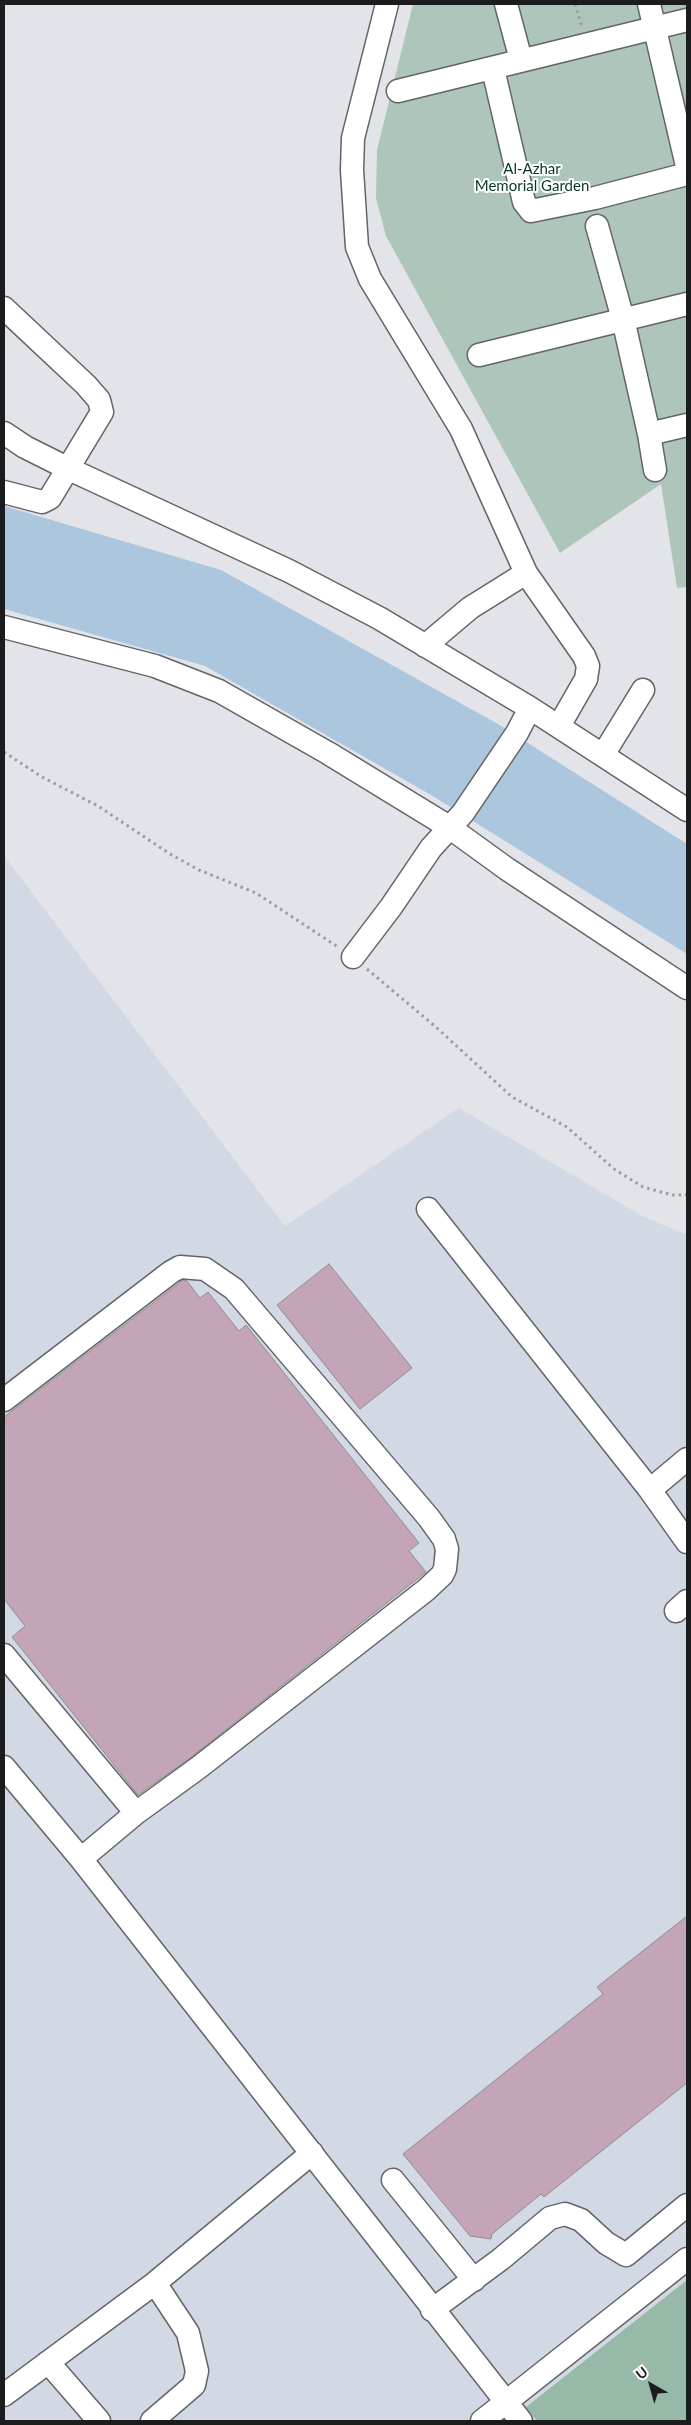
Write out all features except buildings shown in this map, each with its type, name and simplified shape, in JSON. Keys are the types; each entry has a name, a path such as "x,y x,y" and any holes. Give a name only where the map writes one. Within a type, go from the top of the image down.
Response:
{"street":[{"path":"387,4 354,138 352,179 356,247 370,279 461,429 526,573 584,656 588,666 586,679 559,726"},
{"path":"506,4 521,60"},
{"path":"649,4 687,166"},
{"path":"398,90 493,69 521,60 687,20"},
{"path":"493,69 524,202 532,211 595,198 687,174"},
{"path":"597,226 623,319 649,434 655,470"},
{"path":"479,354 687,304"},
{"path":"4,308 73,372 99,400 102,412 50,498 42,502 4,492"},
{"path":"649,434 687,425"},
{"path":"4,433 25,447 68,469 289,571 379,618 559,726 687,810"},
{"path":"424,646 470,608 526,573"},
{"path":"4,627 156,666 219,691 328,753 456,820 507,869 597,926 687,988"},
{"path":"603,755 643,690"},
{"path":"353,957 391,908 431,848 456,820 517,733 530,708"},
{"path":"428,1209 650,1490 687,1542"},
{"path":"4,1400 171,1272 180,1267 205,1270 234,1289 342,1413 444,1539 447,1559 445,1569 436,1581 198,1768 136,1812 81,1859"},
{"path":"650,1490 687,1459"},
{"path":"4,1654 136,1812"},
{"path":"4,1768 81,1859 520,2421"},
{"path":"4,2395 155,2283 312,2153"},
{"path":"393,2180 474,2280"},
{"path":"432,2310 474,2280 550,2218 565,2214 581,2220 606,2243 626,2255 687,2205"},
{"path":"482,2421 687,2259"},
{"path":"152,2421 194,2385 197,2371 188,2333 155,2283"},
{"path":"48,2362 99,2421"}],"path":[{"path":"4,752 42,777 98,806 170,854 199,870 256,893 353,957 437,1028 512,1097 567,1127 614,1170 633,1182 672,1195 687,1195"}],"shaded area":[{"path":"4,856 285,1226 459,1108 644,1217 687,1235 687,2421 4,2421"}],"green space":[{"name":"Al-Azhar Memorial Garden","path":"413,4 687,4 687,587 677,588 661,484 560,553 386,236 376,198 377,150"},
{"path":"687,2280 687,2421 537,2421 526,2407"}],"water":[{"path":"4,506 221,570 498,724 687,844 687,954 431,795 205,666 4,609"}]}
